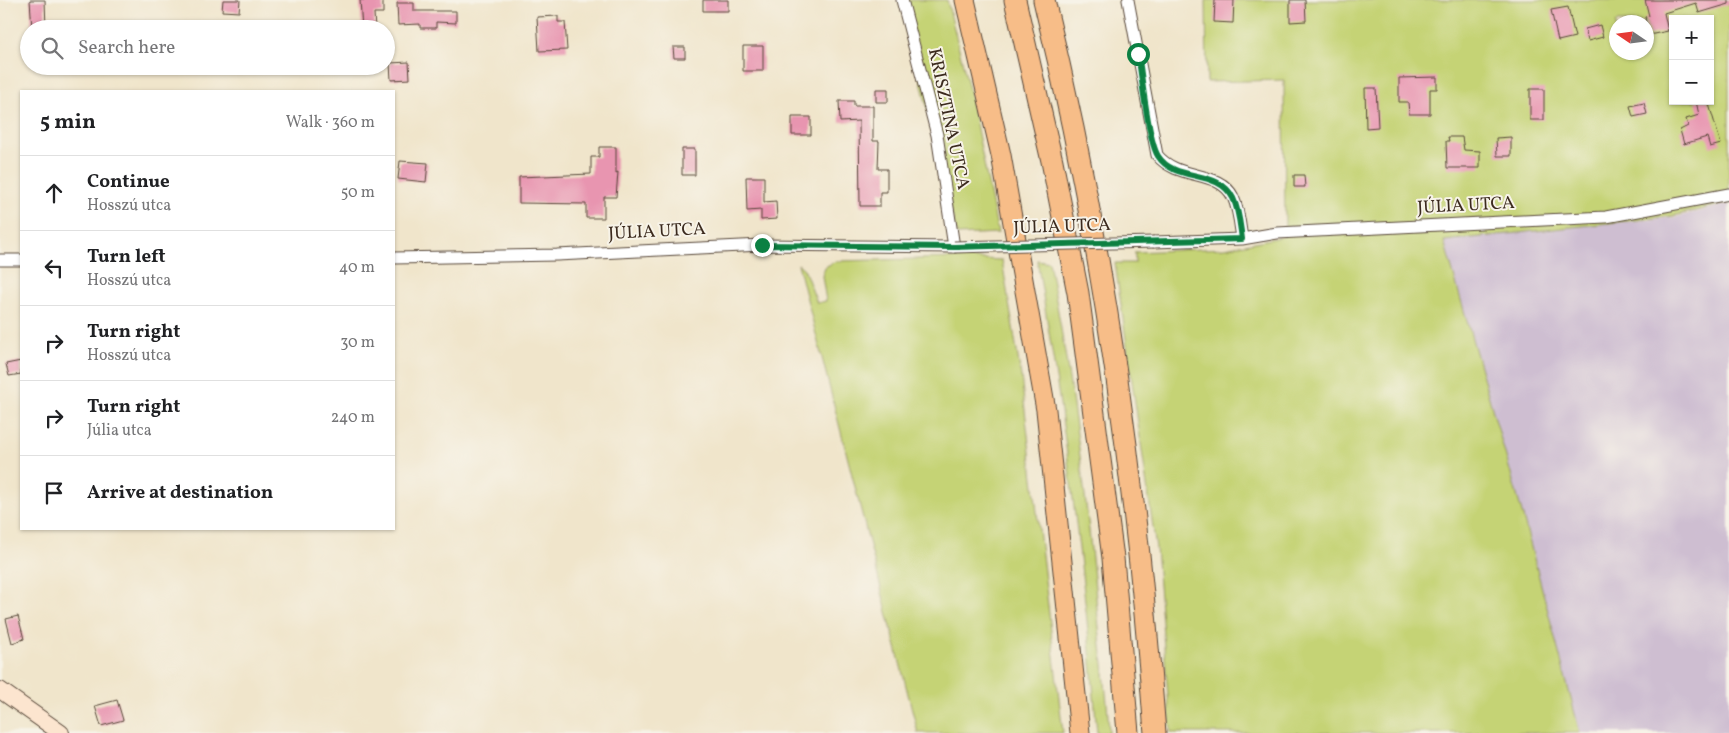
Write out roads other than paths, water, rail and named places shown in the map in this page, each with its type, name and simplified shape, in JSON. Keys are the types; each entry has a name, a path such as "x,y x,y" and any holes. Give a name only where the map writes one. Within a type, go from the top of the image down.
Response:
{"highway":[{"path":"1015,0 1048,142 1078,293 1113,558 1128,733"},
{"path":"1044,0 1059,63 1104,292 1140,554 1154,733"}],"main road":[{"path":"965,0 1001,155 1046,410 1062,542 1080,733"},
{"path":"0,690 61,733"}],"street":[{"name":"KRISZTINA UTCA","path":"902,0 937,135 954,247"},
{"path":"1128,0 1157,155 1173,170 1212,179 1225,187 1232,196 1237,208 1242,239"},
{"name":"JÚLIA UTCA","path":"395,258 557,255 762,245 954,247 1242,239 1287,233 1606,217 1729,194"},
{"path":"0,260 20,260"}]}
